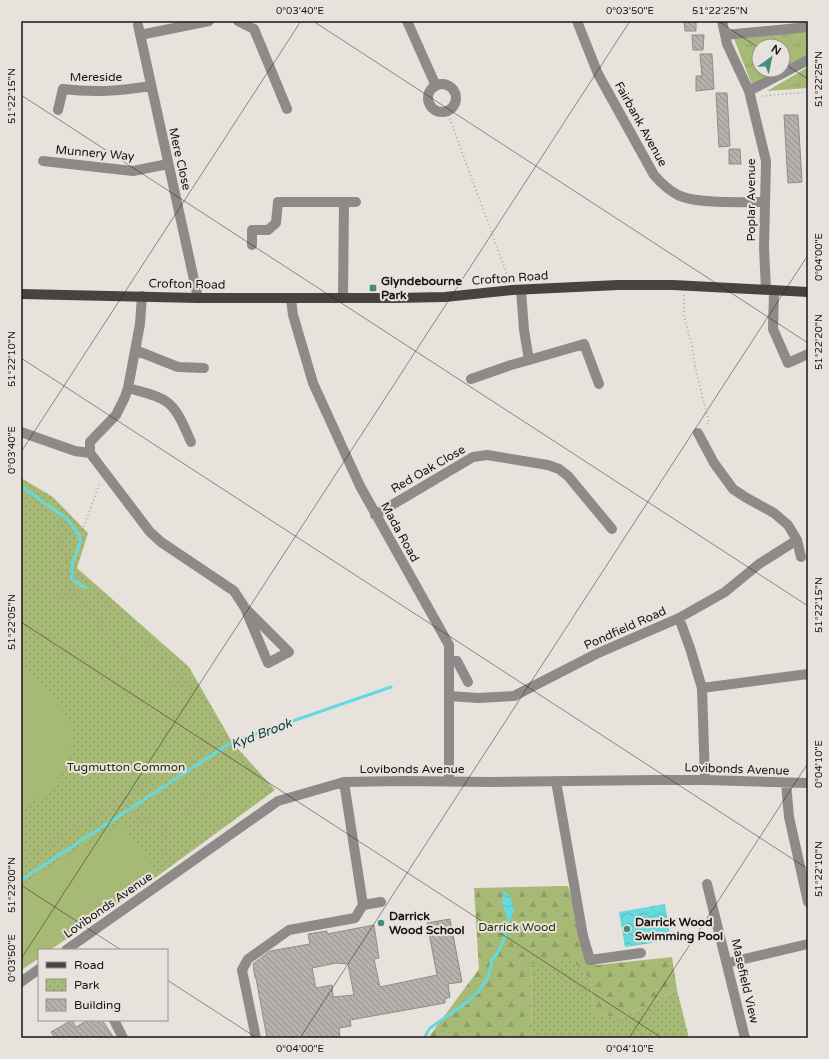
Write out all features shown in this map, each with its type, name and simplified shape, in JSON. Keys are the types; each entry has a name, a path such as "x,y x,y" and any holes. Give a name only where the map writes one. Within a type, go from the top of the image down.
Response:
{"main road":[{"name":"Crofton Road","path":"21,294 198,298 445,297 517,290 618,285 683,286 808,292"}],"street":[{"path":"140,35 209,21"},
{"path":"238,21 254,29 288,109"},
{"path":"407,21 436,86"},
{"name":"Fairbank Avenue","path":"577,21 598,74 654,175 665,187 678,196 692,200 765,202"},
{"name":"Poplar Avenue","path":"722,21 727,44 750,94 766,161 764,248 774,329 788,363 808,354"},
{"name":"Mere Close","path":"138,25 198,298"},
{"path":"725,35 808,27"},
{"path":"750,94 808,60"},
{"path":"440,84 449,86 455,92 456,97 454,106 447,111 438,111 431,105 429,96 430,92 440,84"},
{"name":"Mereside","path":"58,110 63,90 90,92 123,91 151,86"},
{"name":"Munnery Way","path":"43,161 133,171 168,164"},
{"path":"252,245 252,230 268,230 276,223 278,202 356,202"},
{"path":"343,298 344,202"},
{"path":"517,290 528,360"},
{"path":"142,296 140,324 128,388 121,407 116,415 90,442 90,453 150,532 160,542 234,591 245,608 268,662 289,652 245,608"},
{"name":"Mada Road","path":"291,298 293,315 314,383 360,486 449,645 449,782"},
{"path":"471,379 511,365 584,344 599,384"},
{"path":"135,350 178,368 204,368"},
{"path":"128,388 156,396 167,402 181,421 191,442"},
{"path":"21,432 75,451 90,453"},
{"path":"698,433 714,463 733,489 774,513 788,525 797,540 801,557"},
{"name":"Red Oak Close","path":"375,515 472,457 487,454 548,465 559,469 568,476 612,529"},
{"name":"Pondfield Road","path":"449,696 478,698 514,696 596,654 679,618 725,592 759,564 797,540"},
{"path":"679,618 702,688 705,780"},
{"path":"449,660 458,661 468,682"},
{"path":"702,688 808,674"},
{"name":"Lovibonds Avenue","path":"68,949 278,801 344,782 705,780 786,784 808,783"},
{"path":"556,781 583,936 590,960 641,953"},
{"path":"256,1038 242,970 248,959 289,930 355,918 363,905 344,782"},
{"path":"786,784 789,817 808,902"},
{"name":"Masefield View","path":"707,884 745,1038"},
{"path":"363,905 381,902"},
{"path":"727,963 808,944"},
{"path":"21,982 38,970"},
{"path":"114,1021 123,1038"}],"path":[{"path":"750,94 808,92"},
{"path":"447,111 517,290"},
{"path":"683,286 684,316 709,423 698,433"},
{"path":"62,534 83,529 104,473"},
{"path":"21,492 38,502 54,520 62,534 55,570 86,604 128,661 151,666 168,681 198,691"},
{"path":"61,538 69,552 67,571 97,593 138,636 166,659 198,691 223,737 278,801"},
{"path":"21,587 40,588 86,604"},
{"path":"21,861 49,843 122,802 191,751 223,737"},
{"path":"174,874 161,852 161,840 168,827 186,812 249,767"},
{"path":"122,802 140,819 168,827"},
{"path":"489,1038 502,1023 518,991 526,958 583,936"}],"green space":[{"path":"808,31 808,55 791,64 791,38 751,38 751,78 765,78 752,85 734,39"},
{"path":"808,67 808,88 767,91 791,78"},
{"name":"Tugmutton Common","path":"21,478 53,497 88,533 77,568 189,667 232,742 275,790 159,875 51,949 38,949 38,959 21,970"},
{"path":"21,669 52,697 67,718 70,726 71,744 66,762 53,786 21,810"},
{"path":"122,824 159,875 51,949 38,949 38,959 21,970 21,886"},
{"name":"Darrick Wood","path":"568,886 590,959 597,965 672,957 677,990 620,1018 594,1013 590,978 531,964 532,1038 428,1038 479,969 474,888"},
{"path":"571,959 590,978 594,1013 620,1018 677,990 689,1038 532,1038 531,964"}],"water":[{"path":"504,891 510,896 513,904 513,916 511,920 507,916 503,905 502,897"},
{"path":"665,904 670,934 651,937 652,943 625,947 619,912"}],"building":[{"path":"684,21 696,21 696,31 685,31"},
{"path":"692,35 704,35 703,50 693,50"},
{"path":"700,54 712,54 714,89 696,91 696,76 702,76"},
{"path":"716,93 727,93 730,146 719,147"},
{"path":"784,115 798,115 802,182 788,183"},
{"path":"729,149 740,149 741,164 729,164"},
{"name":"Darrick Wood School","path":"450,919 462,982 448,984 450,997 445,999 445,1003 350,1020 351,1026 339,1028 340,1038 267,1038 253,964 270,951 310,944 308,934 327,931 327,934 374,925 379,958 374,959 380,987 437,975 427,923","holes":["336,963 348,964 354,995 333,997 332,985 316,988 312,968"]},
{"path":"70,1021 73,1021 76,1027 86,1021 103,1021 114,1038 55,1038 51,1032"}],"waterway":[{"path":"21,486 67,519 80,536 80,543 72,564 72,579 86,588"},
{"name":"Kyd Brook","path":"21,880 232,742 391,687"},
{"path":"424,1038 430,1028 465,1004 479,991 489,975 492,960 497,954 504,939 508,927 509,915"}],"place":[{"name":"Glyndebourne Park","path":"373,288"},
{"name":"Darrick Wood School","path":"381,923"},
{"name":"Darrick Wood Swimming Pool","path":"627,929"}]}
